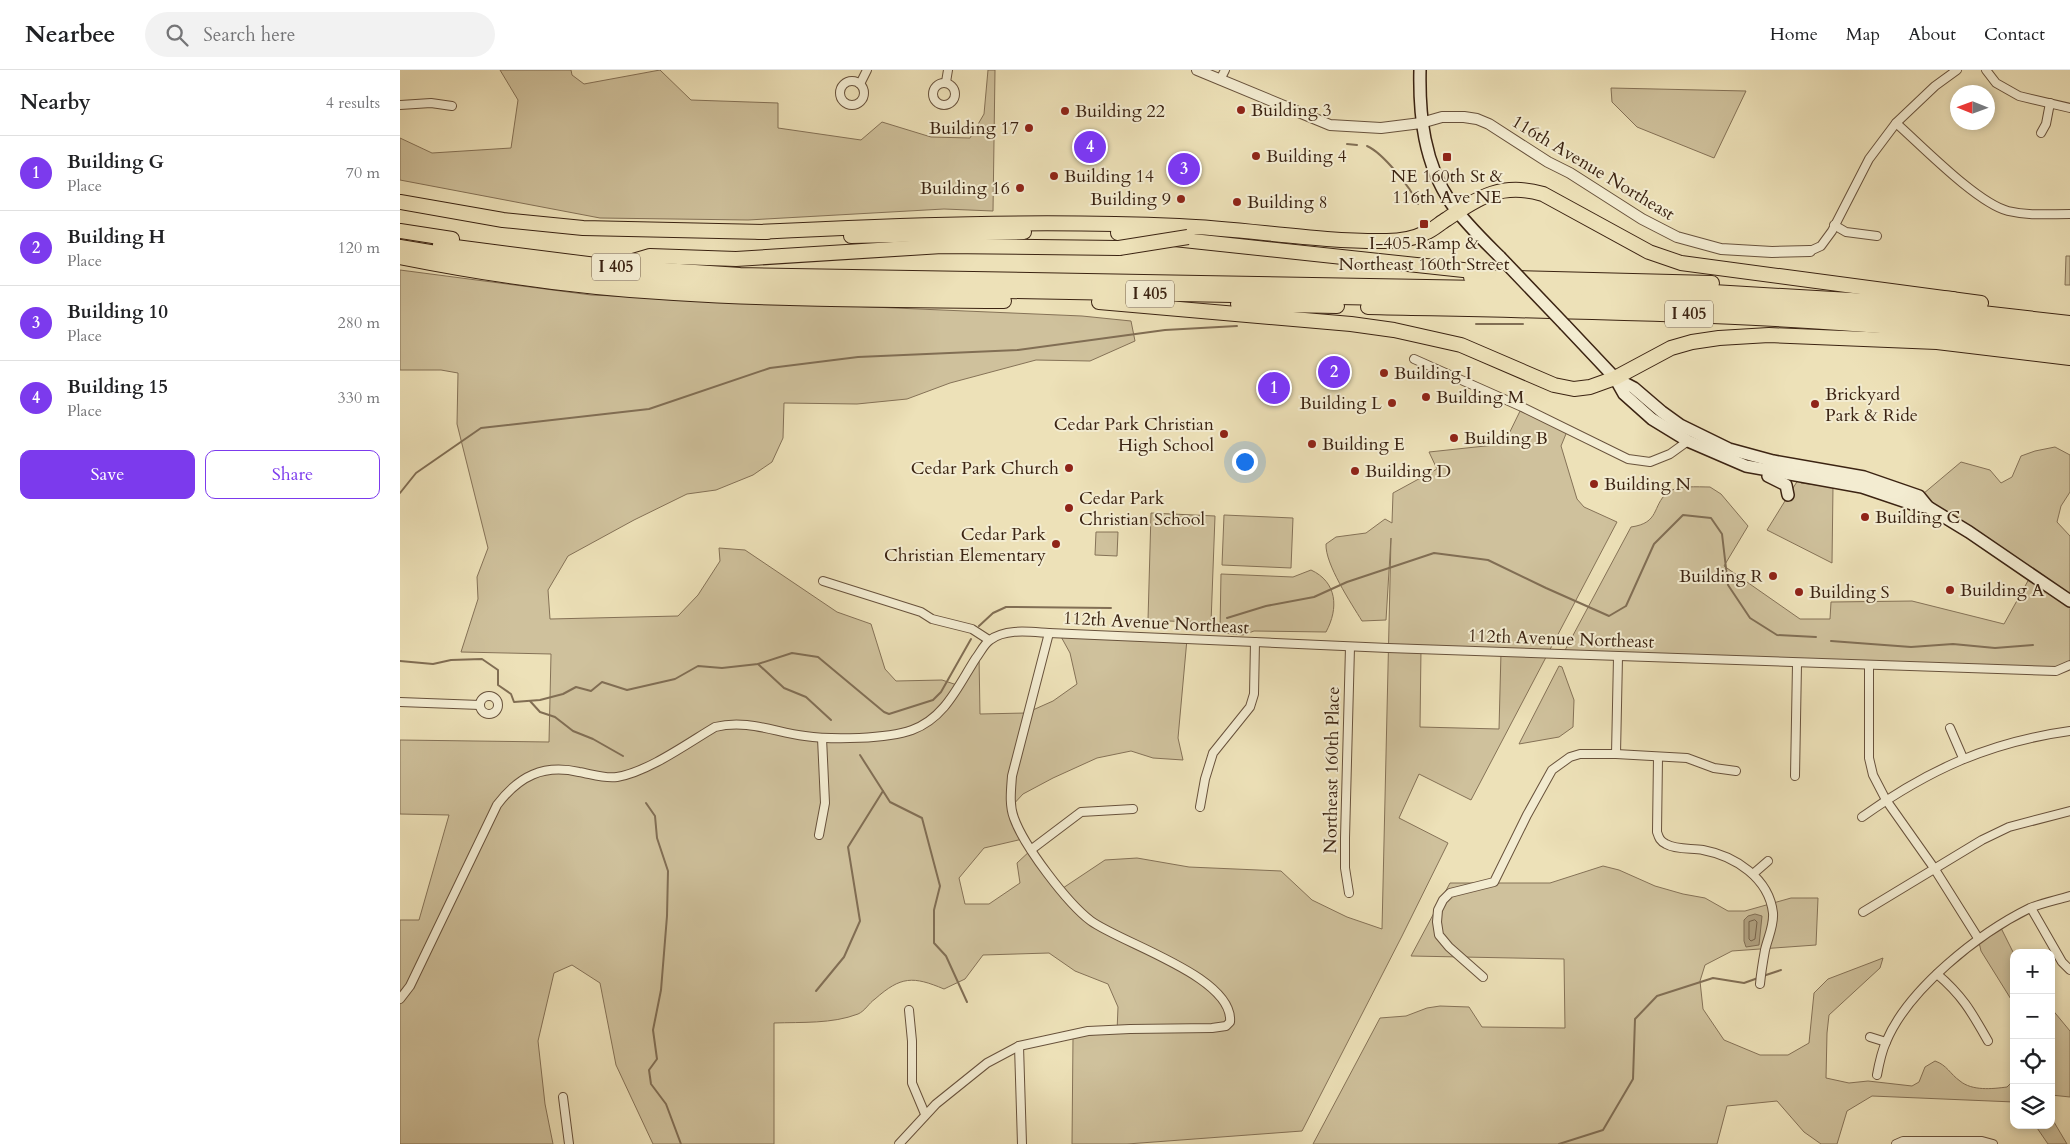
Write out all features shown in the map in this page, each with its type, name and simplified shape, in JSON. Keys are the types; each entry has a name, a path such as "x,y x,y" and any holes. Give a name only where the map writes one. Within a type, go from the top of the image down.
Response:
{"highway":[{"path":"759,232 976,223 1157,225 1370,242 1400,241 1426,233 1473,200 1494,192 1530,190 1543,194 1650,252 1681,263 1952,299"},
{"path":"400,202 503,220 583,228 759,232 830,236 1009,232 1128,233 1418,266 1570,279"},
{"name":"I 405","path":"400,231 536,251 633,261 897,272 1682,281 1952,299 2070,314"},
{"path":"633,261 650,256 736,258 942,246 1119,248 1202,235 1249,233"},
{"name":"I 405","path":"400,238 566,262 731,274 1712,292 1885,302 2070,323"},
{"name":"I 405","path":"400,247 552,271 654,281 742,286 1673,302 1836,311 1949,320 2070,336"},
{"name":"I 405","path":"400,257 546,280 673,293 855,299 1099,302 1715,315 1829,321 2070,346"},
{"path":"1099,302 1351,324 1394,330 1461,345 1564,388 1574,389 1590,387 1615,378 1663,352 1692,342 1769,335 1937,342 2070,358"},
{"name":"I 405","path":"1989,337 2010,328"}],"main road":[{"path":"1420,70 1421,123 1432,167 1449,201 1457,212 1615,378 1624,394 1652,419 1688,441 1786,485 1788,495"},
{"path":"1615,378 1634,388 1662,412 1694,433 1729,449 1749,456 1864,478 1920,496 1928,507 1969,532 2070,601"},
{"path":"1746,466 1765,465 1804,472 1813,469"},
{"path":"1746,466 1852,485 1883,493 1918,506 1928,507"},
{"path":"1813,469 1820,475 1840,479 1852,485"}],"street":[{"path":"860,84 867,70"},
{"path":"946,82 948,70"},
{"name":"116th Avenue Northeast","path":"1197,70 1222,75 1330,125 1381,128 1421,123 1442,117 1464,116 1490,124 1642,219 1677,237 1721,249 1764,252 1810,251"},
{"path":"1810,251 1821,246 1870,159 1896,123 1935,86 1957,70"},
{"path":"1986,70 1996,83 2019,96 2070,108"},
{"path":"400,105 431,103 452,106"},
{"path":"2040,133 2046,124 2050,103"},
{"path":"1896,123 1980,197 1989,202 2006,210 2030,214 2070,214"},
{"path":"1834,225 1846,232 1877,236"},
{"path":"1414,359 1522,407 1628,459 1650,462 1670,454 1688,441"},
{"path":"402,997 410,986 497,805 508,791 522,779 543,771 562,769 602,777 616,777 644,768 715,727 736,723 822,738 892,735 910,731 931,721 946,707 988,640 972,629 936,620 921,612 823,581"},
{"name":"112th Avenue Northeast","path":"988,640 1008,633 1049,633 1797,664 2056,671 2070,665"},
{"path":"899,1144 925,1114 987,1063 1019,1046 1088,1032 1130,1029 1212,1028 1226,1026 1230,1022 1231,1015 1228,1006 1219,994 1202,979 1093,922 1074,907 1032,849 1014,817 1010,794 1011,782 1049,633"},
{"path":"1200,808 1213,753 1250,707 1254,694 1255,642"},
{"name":"Northeast 160th Place","path":"1349,893 1345,868 1345,838 1350,646"},
{"path":"1616,754 1618,657"},
{"path":"1795,776 1797,664"},
{"path":"1868,665 1869,758 1873,775 1886,800 1934,868 1978,938"},
{"path":"400,702 480,705"},
{"path":"1950,728 1963,758"},
{"path":"1862,817 1924,776 1963,758 2025,740 2070,731"},
{"path":"819,835 825,803 822,738"},
{"path":"1483,977 1449,947 1440,935 1437,922 1438,910 1442,900 1450,893 1494,882 1531,807 1552,770 1570,757 1580,754 1616,754 1687,758 1714,768 1736,771"},
{"path":"1658,757 1657,832 1659,839 1671,846 1704,850 1730,858 1753,874 1768,896 1773,912 1772,927 1766,948 1760,984"},
{"path":"1032,849 1081,812 1133,809"},
{"path":"1863,912 1982,840 2009,828 2070,811"},
{"path":"1753,874 1768,862"},
{"path":"1877,1075 1886,1042 1901,1016 1937,974 1978,938 2031,908 2070,896"},
{"path":"2031,908 2062,962 2070,970"},
{"path":"1937,974 1967,1004 1988,1041"},
{"path":"909,1010 912,1041 912,1082 925,1114"},
{"path":"1870,1037 1886,1042"},
{"path":"1019,1046 1022,1144"},
{"path":"563,1097 569,1144"},
{"path":"1896,1144 1903,1141 1982,1141 1994,1144"}],"shaded area":[{"path":"500,70 571,70 572,75 584,84 660,70 691,100 778,103 778,128 861,140 882,122 931,137 970,138 984,114 988,70 995,70 993,211 944,209 748,220 600,218 400,180 400,138 432,153 511,148 518,100"},
{"path":"1611,88 1746,91 1714,158 1637,127 1612,102"},
{"path":"2066,256 2070,256 2070,285 2065,285"},
{"path":"400,270 591,295 1082,316 1131,321 1135,341 1090,361 1036,360 950,383 907,399 857,404 784,403 783,438 772,462 753,475 716,490 687,494 568,556 548,590 550,619 678,616 698,595 720,561 719,548 745,550 837,612 871,624 885,669 896,681 942,680 960,686 979,656 980,714 1026,713 1053,701 1077,684 1070,653 1059,633 1187,639 1178,738 1183,760 1153,758 1131,751 1097,758 1023,794 1010,808 1027,838 984,848 959,878 965,904 989,904 1020,883 1017,863 1032,849 1063,888 1105,860 1137,858 1189,867 1281,871 1312,900 1347,917 1382,929 1391,538 1386,620 1362,621 1334,572 1326,544 1336,537 1366,533 1385,519 1392,523 1393,493 1437,469 1429,452 1504,444 1522,407 1568,429 1561,446 1577,499 1584,507 1617,522 1471,800 1419,774 1399,818 1448,843 1302,1131 1127,1144 1072,1144 1073,1037 1117,1032 1118,1007 1108,984 1075,971 1049,953 983,955 965,979 944,989 924,982 908,980 900,982 884,991 858,1014 817,1022 774,1023 774,1144 653,1144 616,1065 600,983 572,965 554,973 538,1041 545,1104 553,1144 400,1144 400,920 419,920 449,815 400,814 400,740 549,742 551,654 461,652 478,599 477,577 488,548 457,424 458,373 441,370 400,370","holes":["1421,649 1501,652 1499,729 1420,727"]},
{"path":"2055,447 2070,455 2070,492 2061,506 2057,522 2070,536 2070,601 1917,499 1961,462 1990,470 2001,483 2012,477 2021,456"},
{"path":"1798,480 1801,483 1833,487 1832,563 1767,530"},
{"path":"1687,487 1710,487 1721,494 1748,526 1724,566 1800,619 1830,619 1831,602 1912,601 2004,624 2029,579 2070,604 2070,663 2056,671 1563,654 1631,527 1647,522 1662,498 1671,490"},
{"path":"1151,513 1215,516 1211,623 1148,620"},
{"path":"1224,515 1293,518 1291,568 1222,565"},
{"path":"1096,532 1118,532 1117,556 1095,555"},
{"path":"1311,570 1326,581 1333,596 1333,614 1326,632 1254,631 1243,635 1223,633 1220,629 1221,574 1293,577"},
{"path":"1559,666 1562,667 1574,700 1573,727 1559,737 1519,744"},
{"path":"1603,866 1619,870 1655,886 1705,898 1728,911 1745,911 1791,898 1818,898 1816,945 1732,951 1705,965 1700,981 1703,1009 1724,1040 1760,1055 1788,1055 1809,1043 1814,993 1828,979 1883,958 1880,968 1829,1015 1826,1078 1849,1083 1868,1081 1912,1086 1919,1082 1925,1067 1935,1061 1943,1065 1960,1081 1976,1088 2007,1087 2010,1084 2010,1102 1872,1096 1847,1111 1837,1144 1821,1144 1804,1132 1777,1101 1727,1106 1717,1144 1313,1144 1380,1018 1406,1016 1427,1008 1440,1006 1469,1007 1482,1027 1565,1028 1564,959 1411,956 1450,883 1550,883"},
{"path":"2000,926 2012,949 2010,998 1981,951 1978,938"},
{"path":"2055,1013 2070,1031 2070,1097 2055,1095"},
{"path":"2055,1124 2067,1144 2048,1144 2038,1129 2055,1129"}],"water":[{"path":"1755,914 1762,916 1759,945 1746,947 1744,941 1744,920 1748,916"}],"waterway":[{"path":"1347,144 1357,145"},
{"path":"1367,146 1381,156 1396,172 1418,204"},
{"path":"1476,324 1523,324"},
{"path":"400,493 416,473 481,428 649,409 770,368 858,357 1018,350 1165,330 1237,326"},
{"path":"1227,618 1266,606 1314,597 1347,582 1434,553 1488,560 1609,616 1626,606 1654,544 1683,515 1711,518 1722,534 1728,585 1750,618 1777,635 1816,637"},
{"path":"979,626 993,613 1006,607 1111,608"},
{"path":"400,661 433,664 451,660 482,659 498,670 498,685 511,694 514,702 540,700 563,694 576,687 591,691 602,682 627,690 675,679 698,666 722,668 758,664 792,653 818,657 884,712 889,714 933,700 941,692 971,639"},
{"path":"1831,641 1911,647 1953,644 1995,648 2033,645"},
{"path":"758,664 784,688 806,697 831,720"},
{"path":"530,701 540,712 555,717 573,731 593,739 623,756"},
{"path":"860,755 890,802 922,818 940,886 934,910 934,943 946,956 967,1002"},
{"path":"816,991 844,957 860,921 848,847 883,791"},
{"path":"646,803 655,816 657,838 668,871 667,916 661,990 653,1030 657,1059 649,1070 651,1084 666,1104 681,1144"},
{"path":"1763,976 1781,970"},
{"path":"1559,1144 1603,1130 1633,1079 1635,1019 1657,996 1713,978 1744,983 1758,978"}],"place":[{"name":"Building 3","path":"1241,110"},
{"name":"Building 22","path":"1065,111"},
{"name":"Building 17","path":"1029,128"},
{"name":"Building 15","path":"1090,147"},
{"name":"Building 4","path":"1256,156"},
{"name":"NE 160th St & 116th Ave NE","path":"1447,157"},
{"name":"Building 10","path":"1184,169"},
{"name":"Building 14","path":"1054,176"},
{"name":"Building 16","path":"1020,188"},
{"name":"Building 9","path":"1181,199"},
{"name":"Building 8","path":"1237,202"},
{"name":"I-405 Ramp & Northeast 160th Street","path":"1424,224"},
{"name":"Building H","path":"1334,372"},
{"name":"Building I","path":"1384,373"},
{"name":"Building G","path":"1274,388"},
{"name":"Building M","path":"1426,397"},
{"name":"Building L","path":"1392,403"},
{"name":"Brickyard Park & Ride","path":"1815,404"},
{"name":"Cedar Park Christian High School","path":"1224,434"},
{"name":"Building B","path":"1454,438"},
{"name":"Building E","path":"1312,444"},
{"name":"Cedar Park Church","path":"1069,468"},
{"name":"Building D","path":"1355,471"},
{"name":"Building N","path":"1594,484"},
{"name":"Cedar Park Christian School","path":"1069,508"},
{"name":"Building C","path":"1865,517"},
{"name":"Cedar Park Christian Elementary","path":"1056,544"},
{"name":"Building R","path":"1773,576"},
{"name":"Building A","path":"1950,590"},
{"name":"Building S","path":"1799,592"}]}
